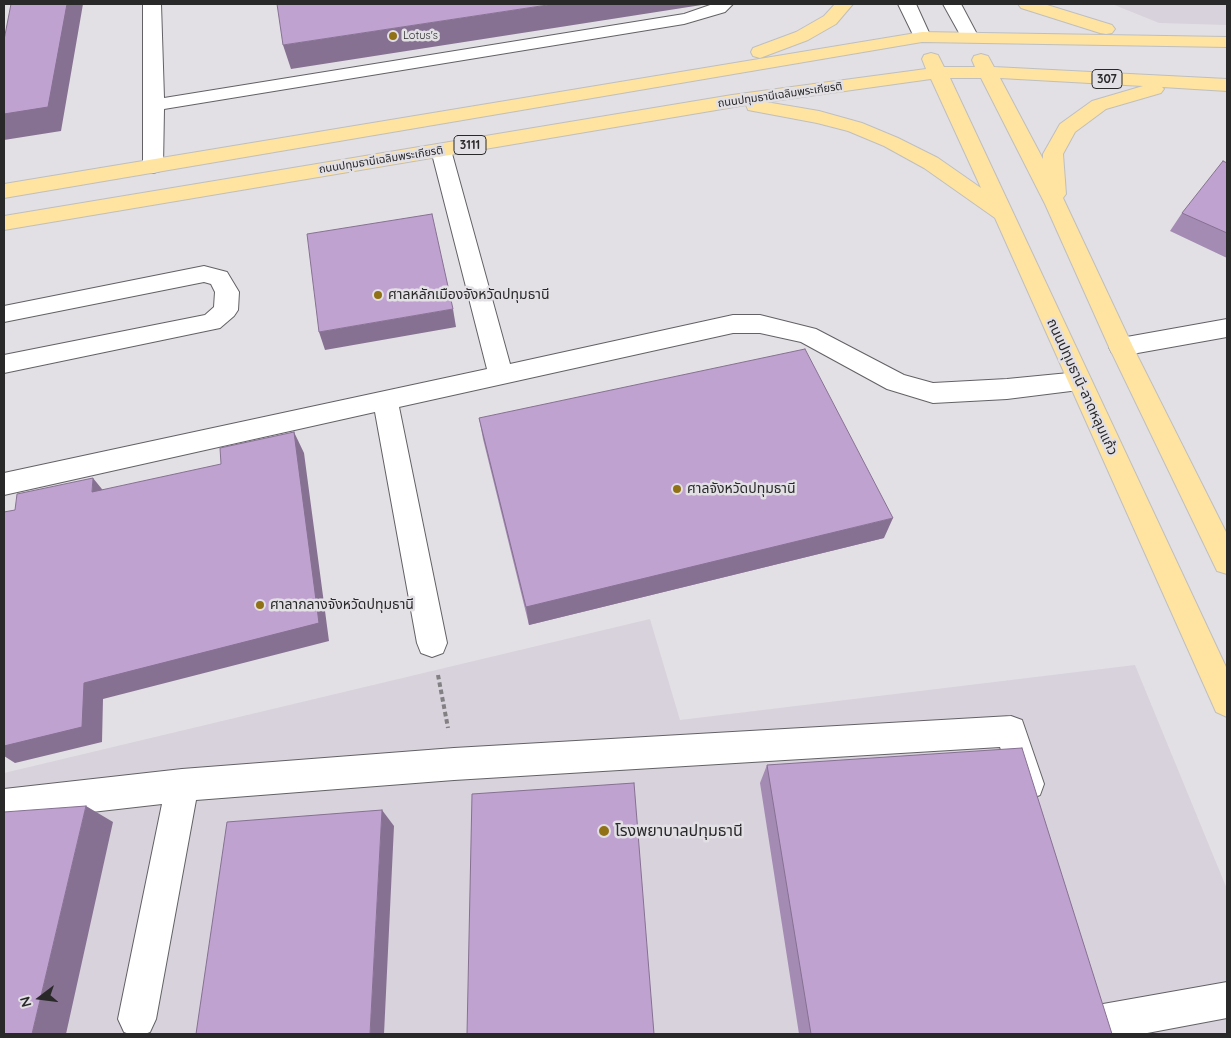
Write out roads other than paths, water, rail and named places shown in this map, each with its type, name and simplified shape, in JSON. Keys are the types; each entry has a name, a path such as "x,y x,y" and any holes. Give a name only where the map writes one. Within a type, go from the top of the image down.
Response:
{"main road":[{"path":"705,74 802,36 830,20 844,4"},
{"path":"1026,4 1147,40"},
{"path":"922,37 969,36 1227,42"},
{"path":"969,36 1056,204 1121,347 1227,562"},
{"name":"3111","path":"4,191 922,37"},
{"name":"ถนนปทุมธานี-ลาดหลุมแก้ว","path":"922,37 936,73 1004,214 1227,702"},
{"name":"ถนนปทุมธานีเฉลิมพระเกียรติ","path":"4,223 732,101 936,73 987,72"},
{"name":"307","path":"987,72 1175,84 1227,85"},
{"path":"1056,204 1053,154 1067,128 1099,104 1175,84"},
{"path":"732,101 819,117 891,142 930,163 1004,214"}],"street":[{"path":"152,4 153,166"},
{"path":"154,105 684,19 704,14 724,4"},
{"path":"907,4 922,37"},
{"path":"952,4 969,36"},
{"path":"442,150 501,375"},
{"path":"4,314 204,274 219,278 227,292 226,310 212,322 4,364"},
{"path":"4,484 733,324 760,324 808,335 896,382 933,393 1007,389 1079,380"},
{"path":"1121,347 1227,328"},
{"path":"385,400 432,643"},
{"path":"4,806 182,785 454,764 1011,731 1038,816"},
{"path":"137,1019 182,785"},
{"path":"1101,1017 1227,1000"}],"place":[{"name":"Lotus's","path":"393,36"},
{"name":"ศาลหลักเมืองจังหวัดปทุมธานี","path":"378,295"},
{"name":"ศาลจังหวัดปทุมธานี","path":"677,489"},
{"name":"ศาลากลางจังหวัดปทุมธานี","path":"260,605"},
{"name":"โรงพยาบาลปทุมธานี","path":"604,831"}]}
